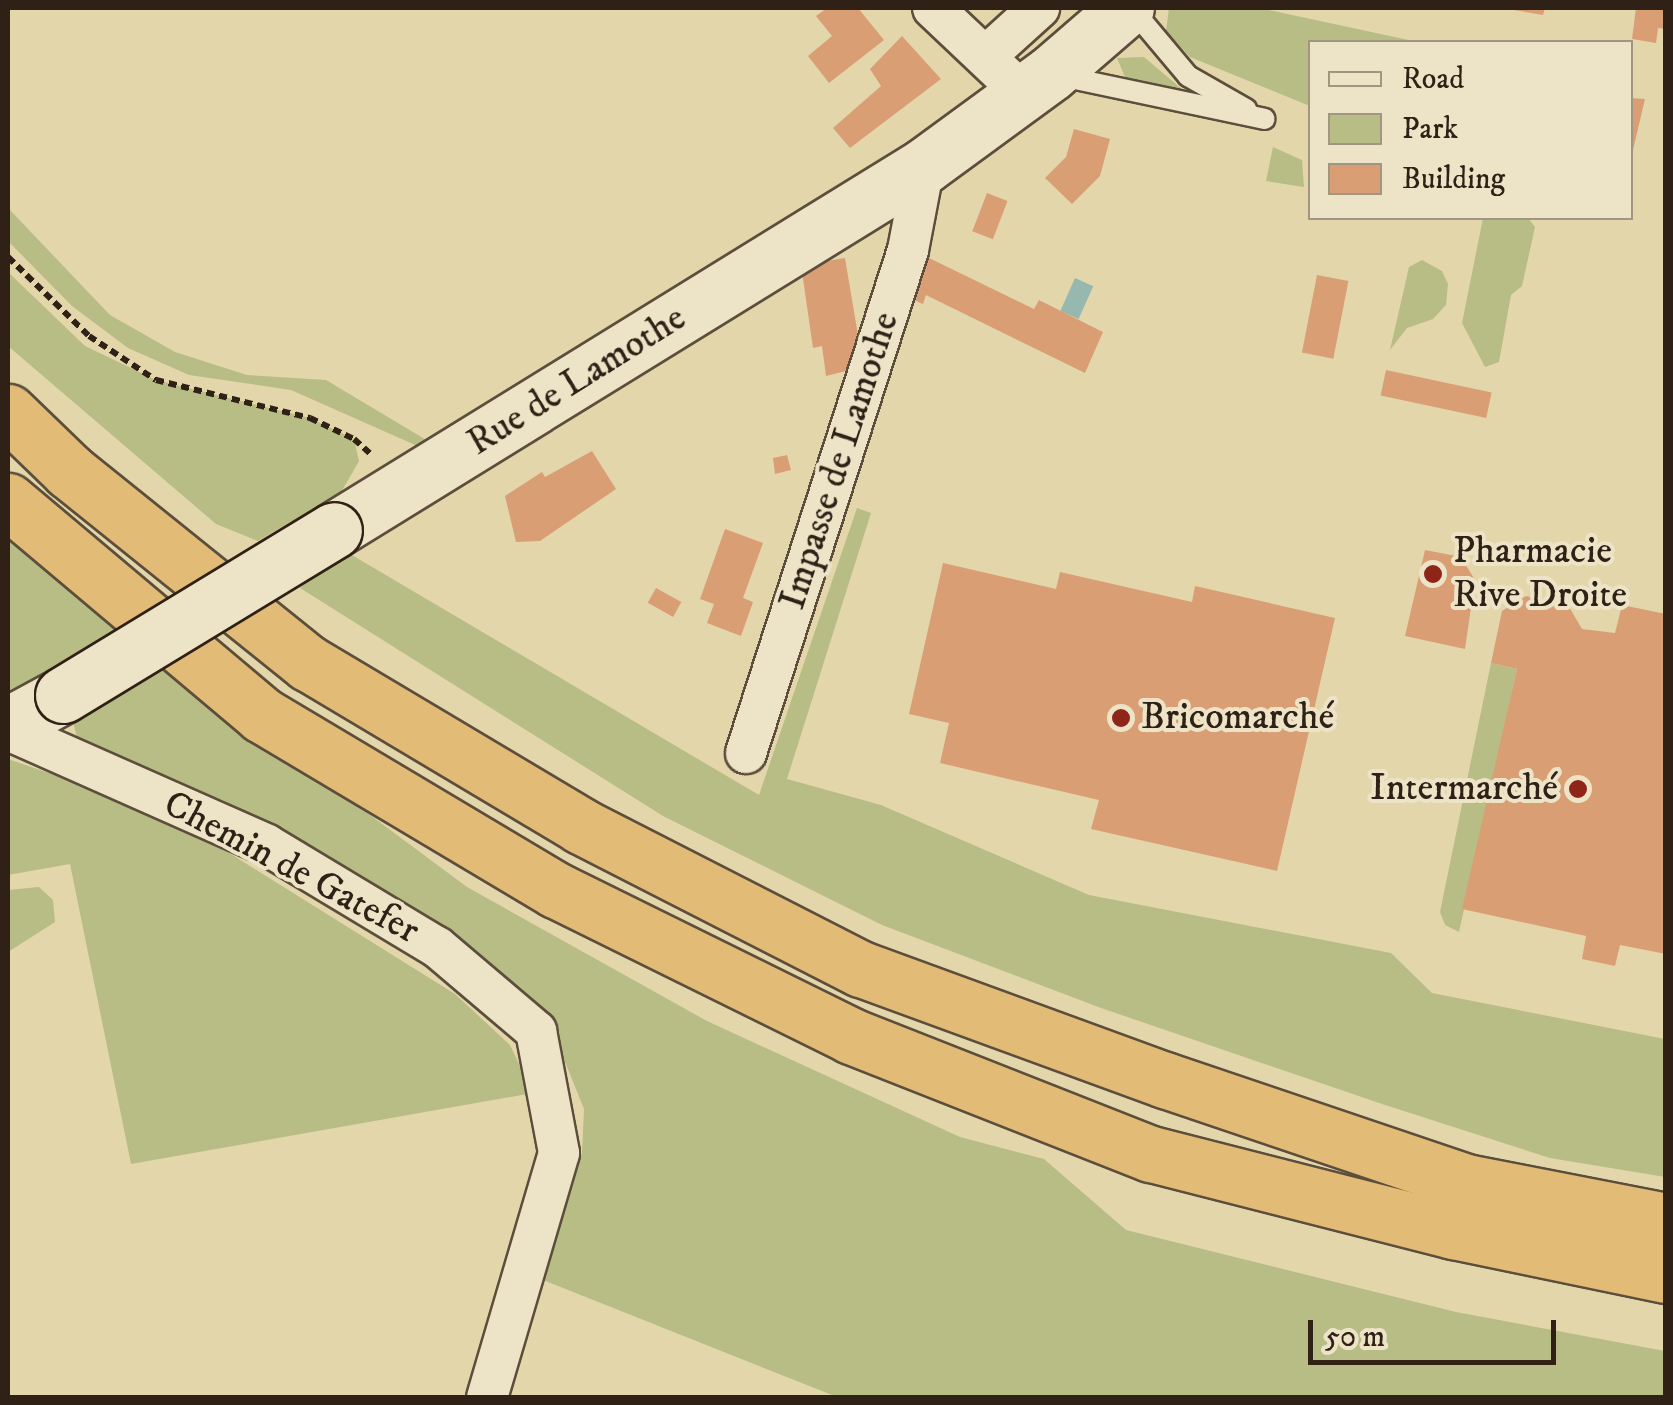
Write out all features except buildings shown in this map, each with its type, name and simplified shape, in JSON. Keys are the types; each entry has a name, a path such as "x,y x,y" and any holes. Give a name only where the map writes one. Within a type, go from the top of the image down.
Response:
{"highway":[{"path":"8,412 69,471 308,663 581,826 861,969 1165,1080 1466,1182 1666,1221"},
{"path":"8,500 262,715 556,890 851,1036 1151,1154 1453,1231 1666,1275"}],"street":[{"path":"933,8 986,56 1038,84"},
{"path":"986,56 1038,8"},
{"name":"Rue de Lamothe","path":"8,728 924,166 1038,84 1128,8"},
{"name":"Impasse de Lamothe","path":"746,753 908,250 924,166"},
{"name":"Chemin de Gatefer","path":"8,728 266,845 437,946 536,1031 559,1153 487,1398"}],"lane":[{"path":"1038,84 1265,120 1188,76 1128,8"}],"path":[{"path":"8,257 89,336 156,380 310,418 354,439 406,486"}],"green space":[{"path":"1169,8 1259,8 1409,40 1308,40 1308,105 1190,57 1166,31"},
{"path":"1144,57 1183,90 1125,77 1117,58"},
{"path":"1273,147 1302,160 1304,187 1266,181"},
{"path":"8,208 110,315 175,352 247,375 326,380 433,444 422,448 291,390 189,375 128,348 72,306 8,241"},
{"path":"1483,220 1530,220 1535,227 1522,286 1511,295 1499,362 1485,367 1462,323"},
{"path":"1422,260 1442,271 1448,284 1446,305 1433,319 1407,328 1390,350 1409,267"},
{"path":"8,272 85,346 156,380 310,418 354,439 359,461 332,508 290,522 258,541 216,524 8,346"},
{"path":"857,508 871,513 787,779 881,805 1089,895 1391,953 1432,993 1665,1039 1665,1177 1550,1158 1382,1104 1101,1008 882,925 663,816 300,588 315,569 345,551 759,795"},
{"path":"8,533 123,630 8,705"},
{"path":"163,661 467,887 707,1021 960,1137 1044,1159 1126,1230 1456,1312 1665,1351 1665,1397 837,1397 538,1278 582,1153 584,1109 559,1047 527,997 340,869 223,800 141,777 78,741 73,722 82,701"},
{"path":"1491,663 1517,669 1459,932 1445,925 1440,912"},
{"path":"8,759 81,784 218,846 455,994 510,1045 533,1093 131,1164 70,864 8,875"},
{"path":"39,887 53,900 55,922 8,952 8,890"}],"water":[{"path":"1075,278 1093,286 1079,319 1060,311"}],"place":[{"name":"Pharmacie Rive Droite","path":"1433,574"},
{"name":"Bricomarché","path":"1121,718"},
{"name":"Intermarché","path":"1578,789"}]}
